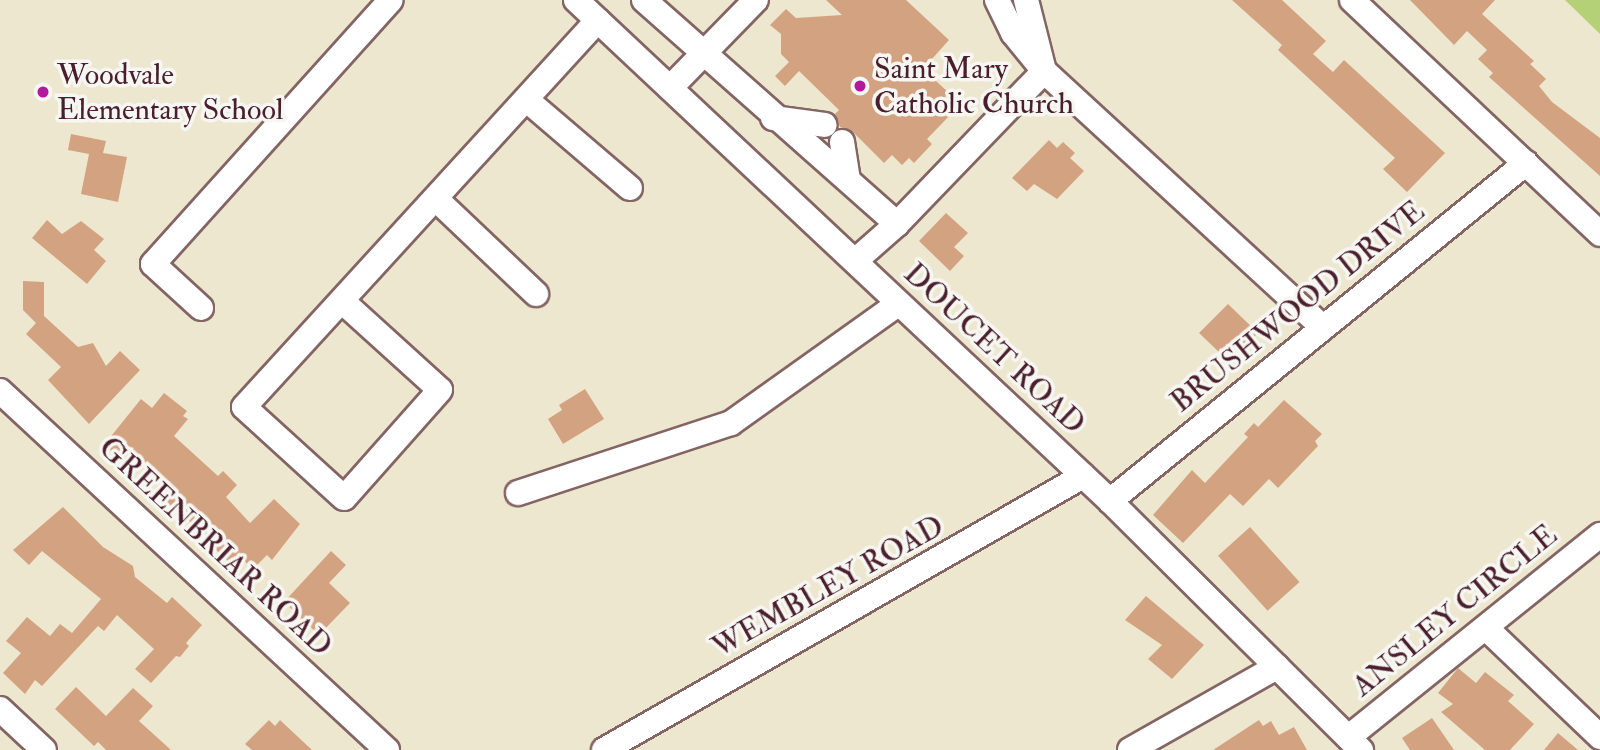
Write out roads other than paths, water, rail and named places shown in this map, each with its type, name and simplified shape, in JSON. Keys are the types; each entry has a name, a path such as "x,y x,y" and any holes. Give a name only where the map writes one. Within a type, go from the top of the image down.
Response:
{"street":[{"path":"201,308 153,264 181,229 391,0"},
{"name":"DOUCET ROAD","path":"576,0 1110,501 1355,743"},
{"path":"644,0 815,156 848,178 897,224"},
{"path":"997,0 1013,33 1044,71 1323,328"},
{"path":"1026,0 1044,71"},
{"path":"1352,0 1600,234"},
{"path":"670,88 702,54 740,5"},
{"path":"342,301 440,390 344,498 244,407 436,199 528,101 598,20"},
{"path":"855,261 897,224 1044,71"},
{"path":"528,101 630,188"},
{"path":"773,118 833,133 848,178"},
{"name":"BRUSHWOOD DRIVE","path":"1110,501 1526,163"},
{"path":"436,199 536,294"},
{"path":"518,493 731,423 899,303"},
{"name":"GREENBRIAR ROAD","path":"0,391 373,746"},
{"name":"WEMBLEY ROAD","path":"604,750 1083,476"},
{"name":"ANSLEY CIRCLE","path":"1355,743 1486,628 1600,535"},
{"path":"1486,628 1600,737"},
{"path":"1130,750 1277,667"},
{"path":"0,709 44,750"}],"place":[{"name":"Saint Mary Catholic Church","path":"860,86"},
{"name":"Woodvale Elementary School","path":"43,92"}]}
